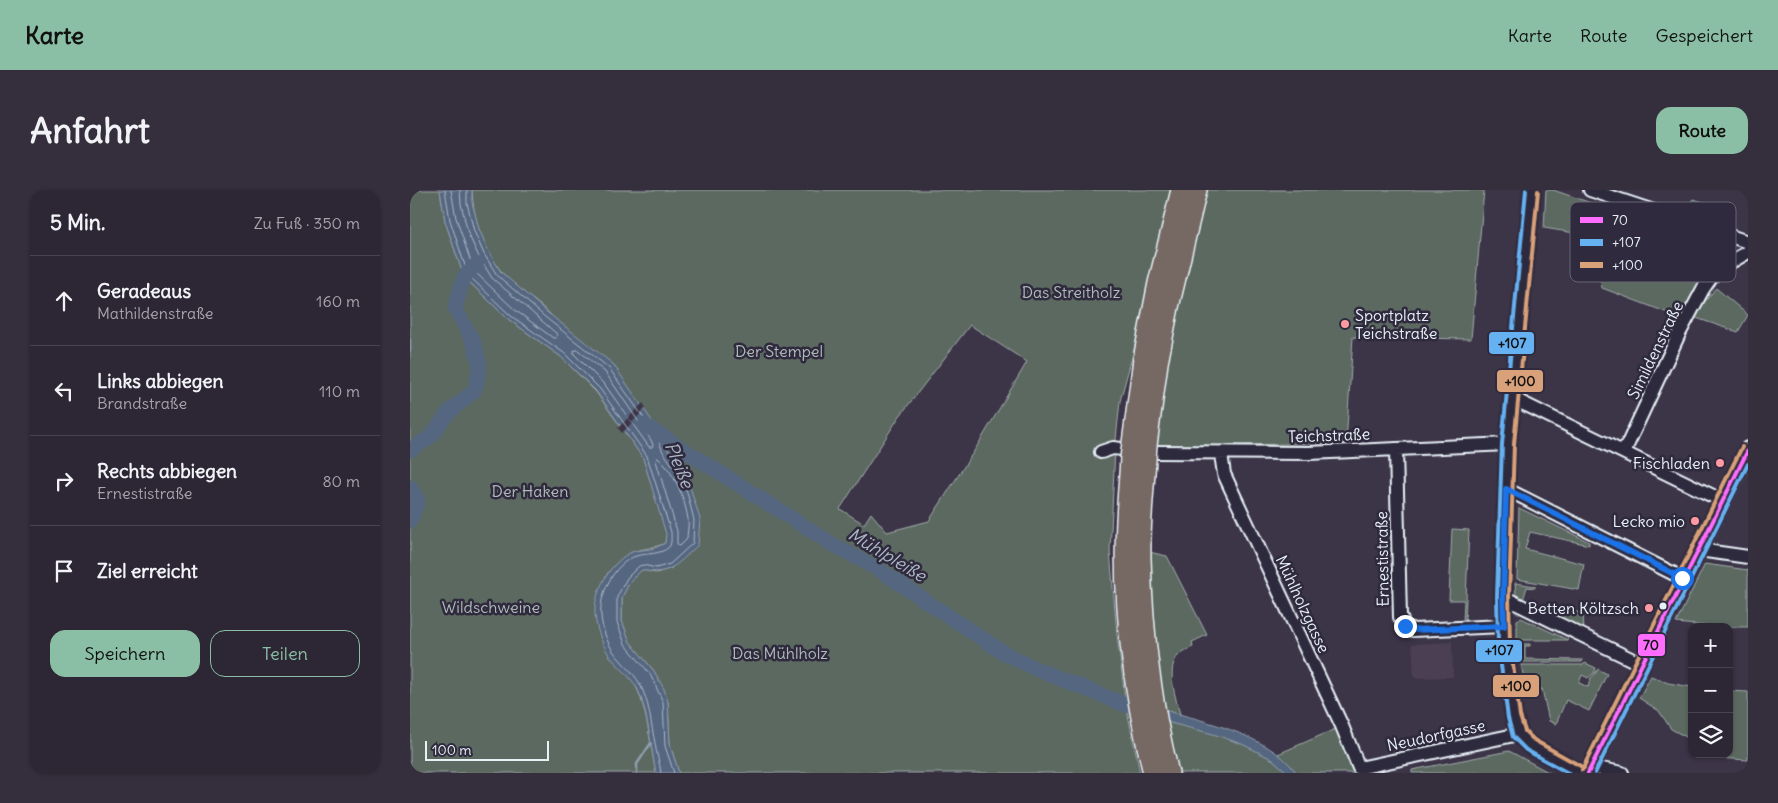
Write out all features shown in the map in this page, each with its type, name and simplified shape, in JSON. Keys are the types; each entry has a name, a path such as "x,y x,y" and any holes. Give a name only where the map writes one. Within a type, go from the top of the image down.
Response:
{"highway":[{"path":"1138,451 1142,359 1181,190"},
{"path":"1153,773 1150,723 1127,593 1126,520 1138,451 1197,190"},
{"path":"1150,723 1170,773"}],"main road":[{"path":"1587,771 1723,501 1743,472 1748,450"}],"street":[{"path":"1532,190 1512,398 1506,489 1504,626 1514,717 1519,734 1530,745 1587,771 1622,773"},
{"path":"1590,190 1626,202"},
{"path":"1736,238 1748,242"},
{"name":"Simildenstraße","path":"1736,259 1748,252"},
{"name":"Simildenstraße","path":"1624,452 1679,334 1708,282"},
{"path":"1512,398 1723,501"},
{"name":"Teichstraße","path":"1101,452 1113,448 1138,451 1221,454 1508,444"},
{"name":"Ernestistraße","path":"1396,449 1400,617 1405,626 1413,630 1504,626"},
{"name":"Mühlholzgasse","path":"1221,454 1224,474 1342,726 1359,768"},
{"path":"1506,489 1684,579"},
{"path":"1698,550 1748,557"},
{"path":"1503,597 1641,664"},
{"name":"Neudorfgasse","path":"1359,768 1519,734"}],"shaded area":[{"path":"1452,642 1453,677 1414,678 1412,644"}],"green space":[{"name":"Der Haken","path":"410,190 440,190 445,221 464,277 508,319 560,356 596,392 643,458 667,534 665,543 627,555 607,574 609,654 631,678 641,698 656,773 410,773"},
{"path":"472,190 1173,190 1120,401 1115,449 1110,551 1117,635 1126,705 1140,773 679,773 670,745 668,702 654,671 630,642 622,621 622,597 631,580 642,570 656,573 672,568 683,471 668,450 661,434 550,314 512,283 501,271 489,253 480,233","holes":["970,325 1027,362 976,448 929,521 887,532 871,513 864,524 840,509 899,417"]},
{"name":"Sportplatz Teichstraße","path":"1205,190 1484,190 1471,339 1353,337 1346,443 1236,445 1220,449 1154,448 1168,350"},
{"path":"1546,190 1553,190 1588,202 1570,202 1570,232 1544,228"},
{"path":"1693,199 1703,202 1691,202"},
{"path":"1601,282 1705,282 1684,319 1602,288"},
{"path":"1716,288 1748,315 1738,332 1696,318 1703,304"},
{"path":"1519,508 1589,542 1589,545 1530,532 1525,549 1584,564 1579,590 1517,579"},
{"path":"1452,529 1469,530 1465,622 1463,622 1464,600 1449,600"},
{"path":"1149,552 1167,556 1207,635 1192,642 1193,647 1182,652 1175,660 1172,675 1180,714 1164,710 1158,679"},
{"path":"1705,564 1748,570 1748,627 1733,627 1733,623 1676,623"},
{"path":"1515,583 1535,586 1535,588 1527,587 1523,600 1516,595"},
{"path":"1541,606 1583,613 1584,631 1541,609"},
{"path":"1521,618 1568,640 1517,640 1517,620"},
{"path":"1517,644 1530,644 1530,646 1525,646 1525,659 1583,660 1582,662 1521,662"},
{"path":"1585,663 1596,668 1594,673 1588,678 1582,675 1579,683 1588,687 1590,679 1598,669 1607,674 1589,711 1566,700 1556,724 1549,721 1542,689 1527,692 1521,665 1583,665"},
{"path":"1651,676 1668,683 1688,686 1688,738 1671,729 1659,711 1639,698"},
{"path":"1733,691 1748,692 1748,760 1715,758 1733,758"},
{"path":"1166,721 1214,733 1247,745 1263,753 1288,773 1177,773"},
{"path":"1340,727 1359,773 1297,773 1278,754"},
{"path":"1509,751 1550,773 1412,773 1412,770"}],"water":[{"path":"440,190 472,190 472,202 479,229 489,252 501,272 548,313 613,364 661,434 668,450 683,471 691,490 700,519 698,545 667,570 652,572 642,570 631,580 622,597 622,621 630,642 654,671 664,689 668,702 670,745 679,773 656,773 647,720 638,690 632,680 606,651 598,630 595,615 595,606 600,587 617,562 632,552 653,549 665,543 666,534 643,458 596,391 560,356 508,319 464,277 445,221"},
{"path":"1107,694 1195,718 1239,733 1278,754 1297,773 1288,773 1272,759 1242,744 1213,734 1124,711"}],"pier":[{"path":"643,403 646,408 622,433 618,428"}],"waterway":[{"path":"410,450 430,437 449,412 475,390 480,365 474,343 455,308 464,277 477,264"},
{"path":"410,340 410,351"},
{"name":"Mühlpleiße","path":"645,425 832,544 881,571 1001,651 1036,669 1126,705"},
{"path":"410,487 418,501 410,521"},
{"path":"637,773 637,764 651,743"}],"transit line":[{"name":"+107","path":"1526,190 1502,444 1497,597 1498,643 1508,718 1513,737 1526,750 1568,773"},
{"name":"+100","path":"1538,191 1514,444 1509,597 1510,643 1520,716 1525,731 1534,740 1584,768"},
{"name":"+100","path":"1582,770 1742,447"},
{"name":"70","path":"1588,773 1748,450"},
{"name":"+107","path":"1595,773 1748,464"}],"place":[{"name":"Sportplatz Teichstraße","path":"1345,324"},
{"name":"Fischladen","path":"1720,463"},
{"name":"Lecko mio","path":"1695,521"},
{"name":"Betten Költzsch","path":"1649,608"}],"route":[{"path":"1405,626 1413,630 1504,626 1506,489 1682,578"}],"park label":[{"name":"Das Streitholz","path":"1071,292"},
{"name":"Der Stempel","path":"779,351"},
{"name":"Wildschweine","path":"491,607"},
{"name":"Das Mühlholz","path":"780,653"}],"water label":[{"name":"Pleiße","path":"679,465"}]}
